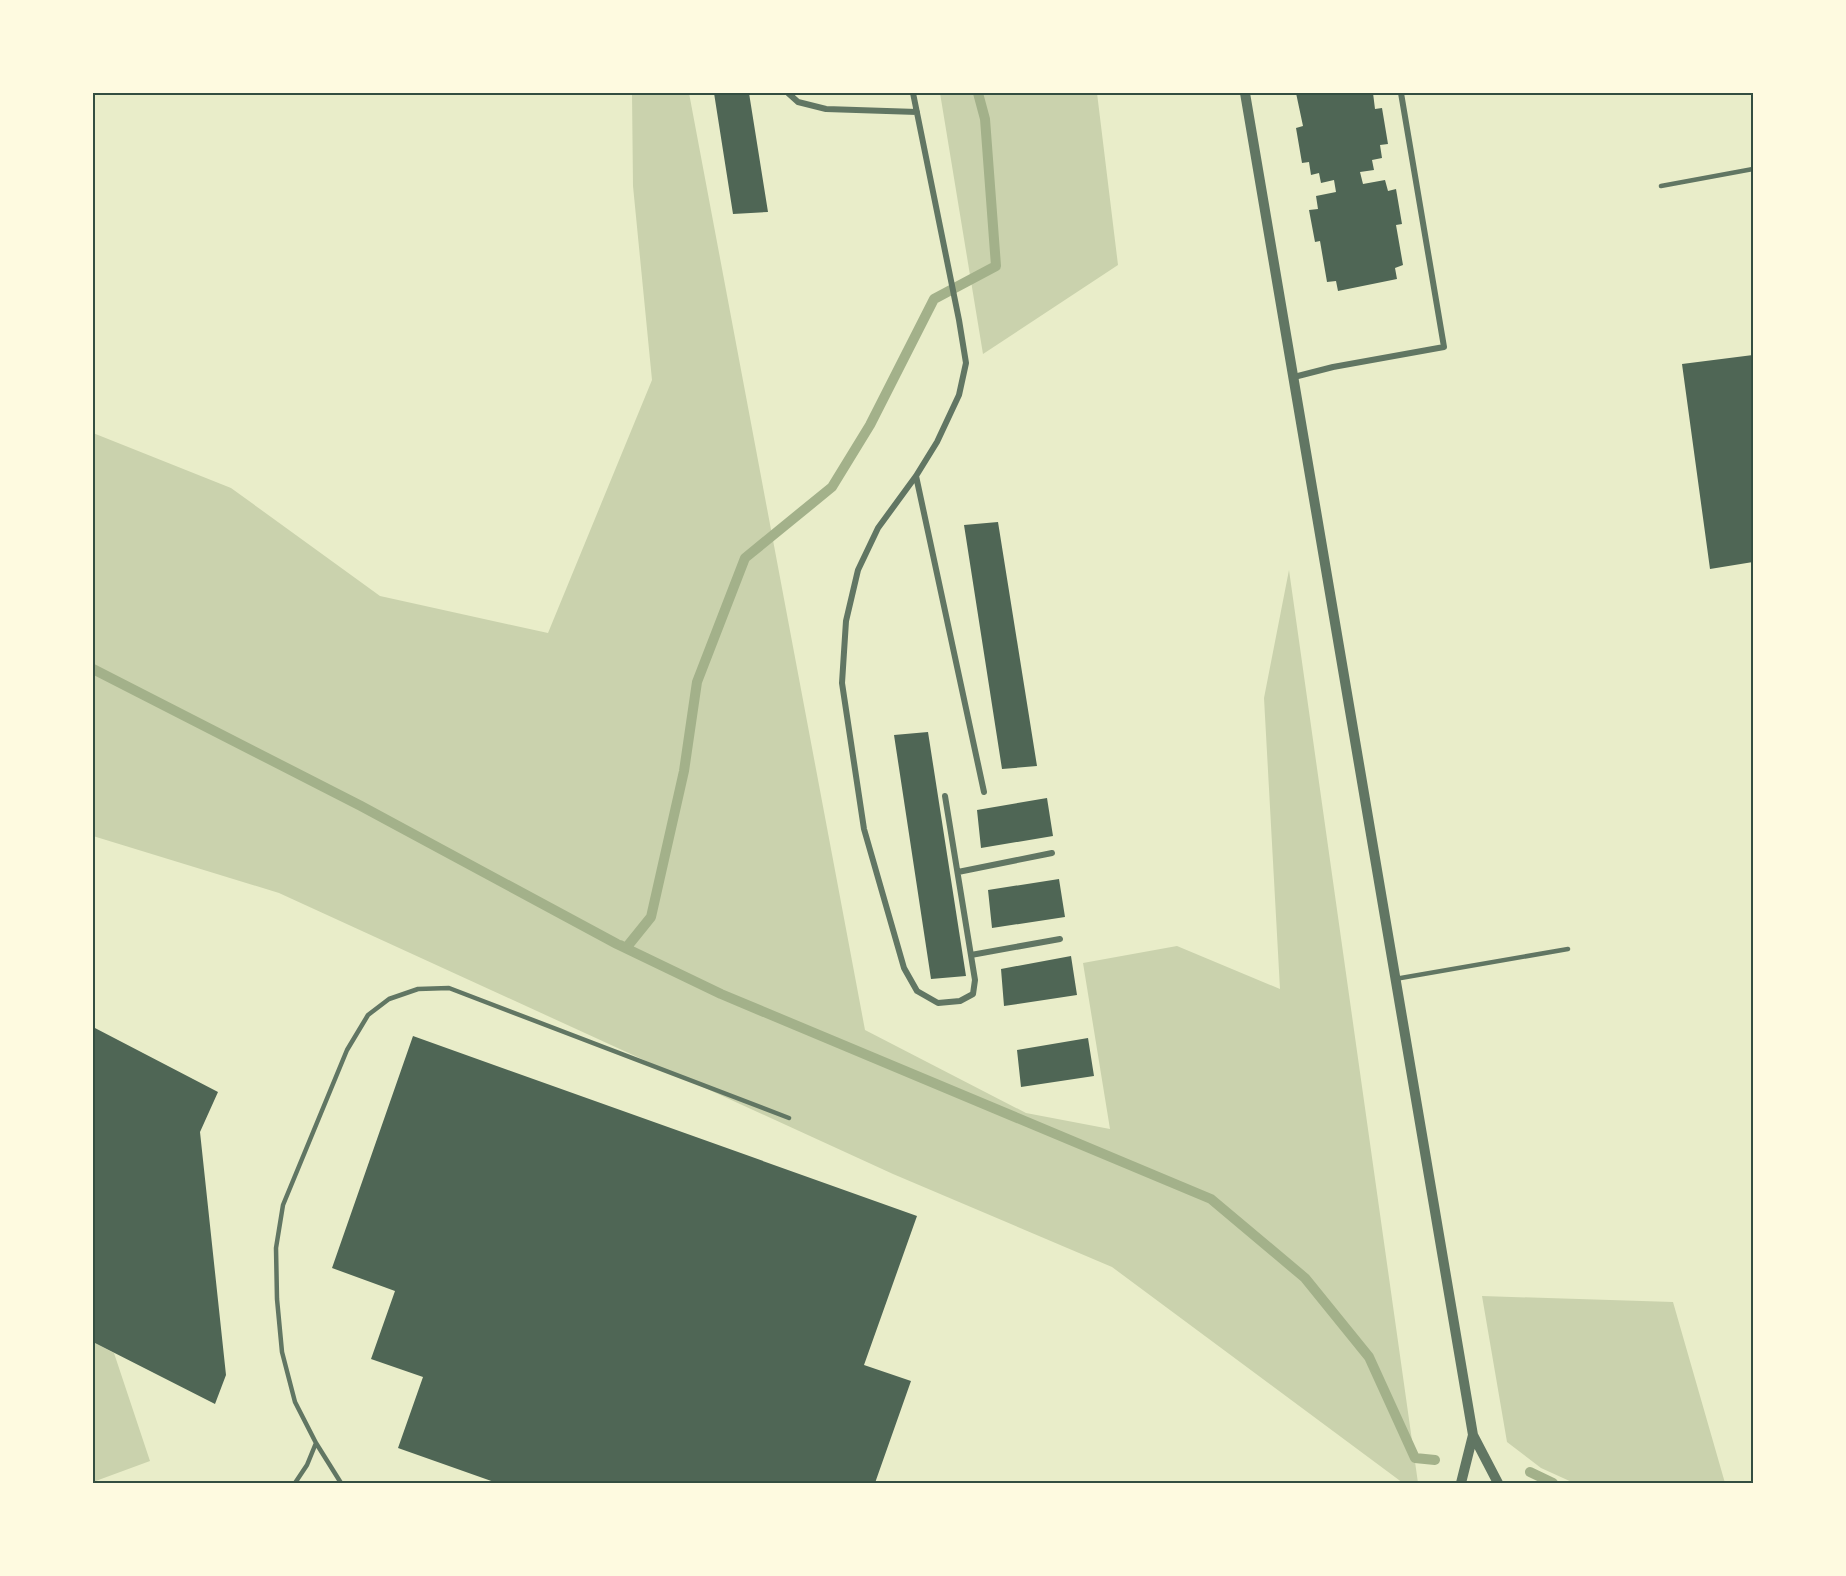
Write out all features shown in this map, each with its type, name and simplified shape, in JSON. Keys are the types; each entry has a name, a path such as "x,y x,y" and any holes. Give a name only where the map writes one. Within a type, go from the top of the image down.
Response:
{"street":[{"path":"788,93 798,102 826,109 916,112"},
{"path":"913,93 966,363 959,395 937,442 916,476 878,528 858,570 846,621 842,683 864,829 904,968 917,992 938,1003 960,1001 973,994 975,980 945,796"},
{"path":"1245,93 1473,1435 1498,1483"},
{"path":"1293,377 1444,346 1401,93"},
{"path":"916,476 984,792"},
{"path":"958,872 1052,854"},
{"path":"971,956 1060,939"},
{"path":"1461,1483 1473,1435"}],"lane":[{"path":"1661,186 1753,169"},
{"path":"1395,979 1568,949"},
{"path":"341,1483 316,1443 295,1402 282,1352 277,1299 276,1248 283,1205 347,1050 368,1015 389,999 418,988 449,988 789,1118"},
{"path":"295,1483 307,1465 316,1443"}],"green space":[{"path":"632,93 689,93 865,1030 1026,1113 1110,1129 1083,963 1177,946 1280,989 1264,698 1289,570 1418,1483 1403,1483 1112,1267 893,1174 279,893 93,836 93,433 231,488 380,596 548,633 652,380 633,186"},
{"path":"940,93 1097,93 1118,265 983,354"},
{"path":"1482,1296 1673,1302 1725,1483 1574,1483 1541,1468 1507,1442"},
{"path":"93,1342 114,1353 150,1461 93,1482"}],"building":[{"path":"714,93 749,93 768,212 733,214"},
{"path":"1296,93 1373,93 1375,109 1382,108 1388,144 1380,145 1382,158 1372,160 1374,170 1360,172 1363,184 1385,180 1388,191 1396,189 1402,224 1396,225 1403,265 1395,268 1397,279 1338,291 1336,281 1327,282 1320,241 1315,242 1309,210 1318,209 1316,196 1336,192 1334,180 1321,183 1319,173 1311,175 1309,162 1302,163 1296,128 1303,126"},
{"path":"1753,355 1753,562 1710,569 1682,364"},
{"path":"998,522 1037,766 1002,769 964,525"},
{"path":"928,732 966,976 931,979 894,735"},
{"path":"1047,798 1053,836 981,848 977,810"},
{"path":"1059,879 1065,917 992,928 988,890"},
{"path":"1071,956 1077,995 1004,1006 1001,969"},
{"path":"93,1027 218,1092 200,1132 226,1375 215,1404 93,1342"},
{"path":"413,1036 917,1216 864,1365 911,1381 875,1483 497,1483 398,1448 423,1377 371,1359 395,1291 332,1268"},
{"path":"1088,1038 1094,1076 1021,1087 1017,1050"}],"waterway":[{"path":"620,945 626,948 651,917 684,771 697,682 745,558 832,487 870,425 934,299 996,266 985,119 978,93"},
{"path":"93,669 361,806 617,944 721,994 1211,1199 1305,1278 1369,1357 1415,1458 1435,1460"},
{"path":"1530,1472 1553,1483"}]}
